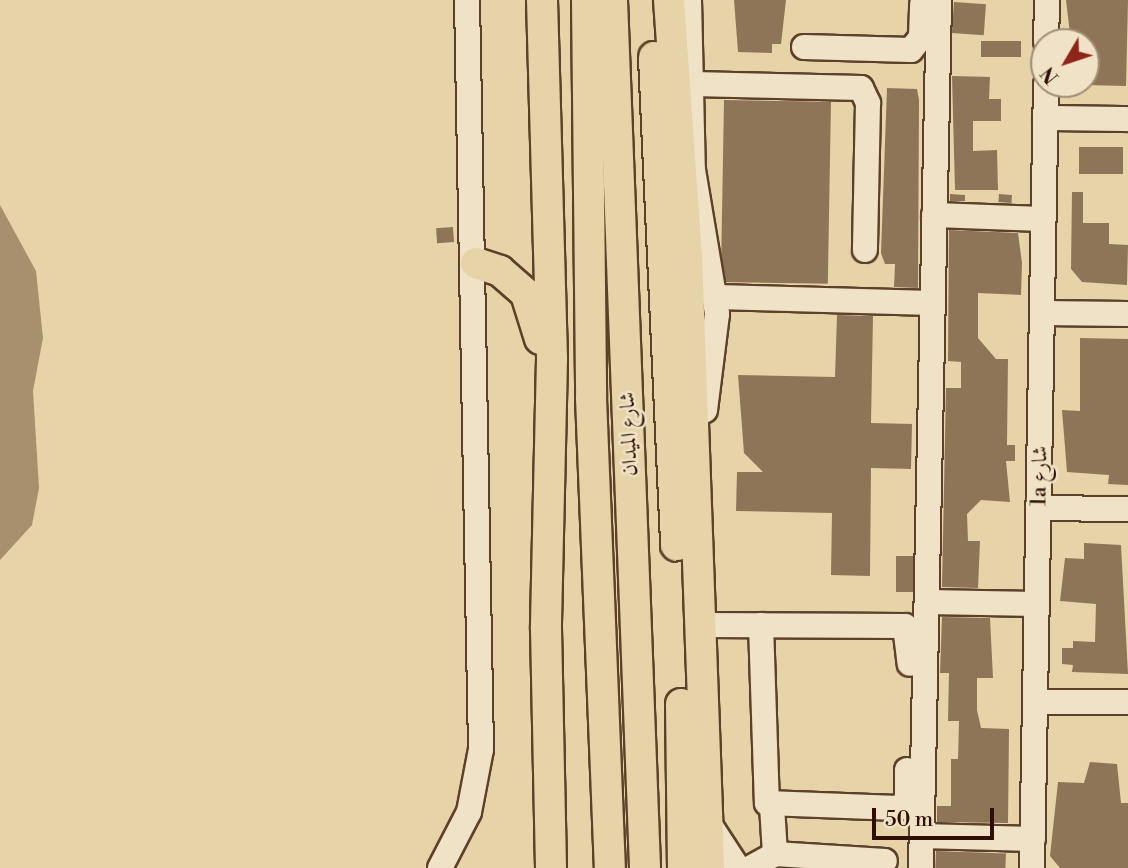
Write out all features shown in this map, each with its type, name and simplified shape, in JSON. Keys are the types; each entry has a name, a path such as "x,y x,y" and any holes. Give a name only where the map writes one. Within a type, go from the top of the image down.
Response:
{"main road":[{"path":"542,0 552,359 546,629 551,868"},
{"name":"شارع الميدان","path":"587,0 591,398 610,868"},
{"name":"شارع الميدان","path":"612,0 645,868"},
{"path":"653,0 679,618 683,868"},
{"path":"669,0 687,256 709,868"},
{"path":"543,101 561,137 582,379 591,398"},
{"path":"631,475 641,448 644,139 656,118"},
{"path":"476,263 500,271 526,294 542,348 552,359"}],"street":[{"path":"440,868 469,812 481,757 476,263 467,0"},
{"path":"689,0 693,170 717,298 705,391 713,592 701,631 761,625 905,626 911,634 904,805 772,806"},
{"path":"804,47 911,50 921,37 922,0"},
{"path":"920,868 939,0"},
{"path":"1046,28 1047,0"},
{"path":"693,84 861,88 868,103 865,250"},
{"name":"1a شارع","path":"1032,868 1046,98"},
{"path":"1045,118 1128,118"},
{"path":"934,215 1043,219"},
{"path":"717,298 932,303"},
{"path":"1042,313 1128,314"},
{"path":"1040,508 1128,509"},
{"path":"927,602 1037,604"},
{"path":"761,625 763,794 772,806 775,854"},
{"path":"1035,702 1128,702"},
{"path":"709,824 738,868"},
{"path":"922,836 1032,839"},
{"path":"750,868 775,854 885,861"}],"shaded area":[{"path":"0,205 36,271 43,338 33,391 39,488 32,525 0,560"}],"building":[{"path":"734,0 786,0 781,44 772,44 772,53 738,52"},
{"path":"1066,0 1128,0 1126,86 1100,85 1100,28 1069,28"},
{"path":"954,2 986,4 984,35 952,33"},
{"path":"981,41 1021,41 1021,57 981,57"},
{"path":"952,76 990,77 989,99 1001,99 1001,121 973,121 973,151 997,150 998,190 955,190"},
{"path":"887,88 917,89 919,100 918,288 894,287 895,264 885,264 881,253"},
{"path":"724,100 831,102 828,284 721,282"},
{"path":"1079,147 1123,147 1123,174 1079,174"},
{"path":"1072,192 1083,192 1083,223 1109,223 1109,244 1128,245 1127,285 1082,282 1071,269"},
{"path":"950,194 965,195 965,201 950,201"},
{"path":"999,194 1012,195 1011,203 998,202"},
{"path":"453,227 454,242 437,243 436,228"},
{"path":"949,230 1018,233 1022,263 1021,295 978,293 978,338 996,359 1008,359 1007,445 1015,445 1015,461 1006,461 1010,502 981,500 967,514 968,541 980,541 978,588 942,587 946,388 961,388 961,362 948,361"},
{"path":"837,315 873,316 871,423 912,424 911,469 871,468 870,576 831,575 832,513 736,511 737,472 763,472 744,453 738,375 835,377"},
{"path":"1080,338 1128,339 1128,485 1108,484 1109,475 1067,472 1062,410 1080,411"},
{"path":"1084,543 1121,545 1128,674 1072,672 1073,665 1062,664 1062,648 1073,648 1073,641 1095,642 1096,604 1060,601 1065,558 1084,559"},
{"path":"896,556 913,556 913,592 896,592"},
{"path":"942,617 990,618 993,678 977,678 977,710 981,728 1009,729 1008,823 937,822 937,806 951,806 951,759 958,759 959,721 948,721 949,673 940,673"},
{"path":"1090,762 1117,764 1121,803 1128,803 1128,868 1060,868 1050,856 1058,782 1084,783"},
{"path":"936,851 1006,853 1005,868 935,868"}]}
